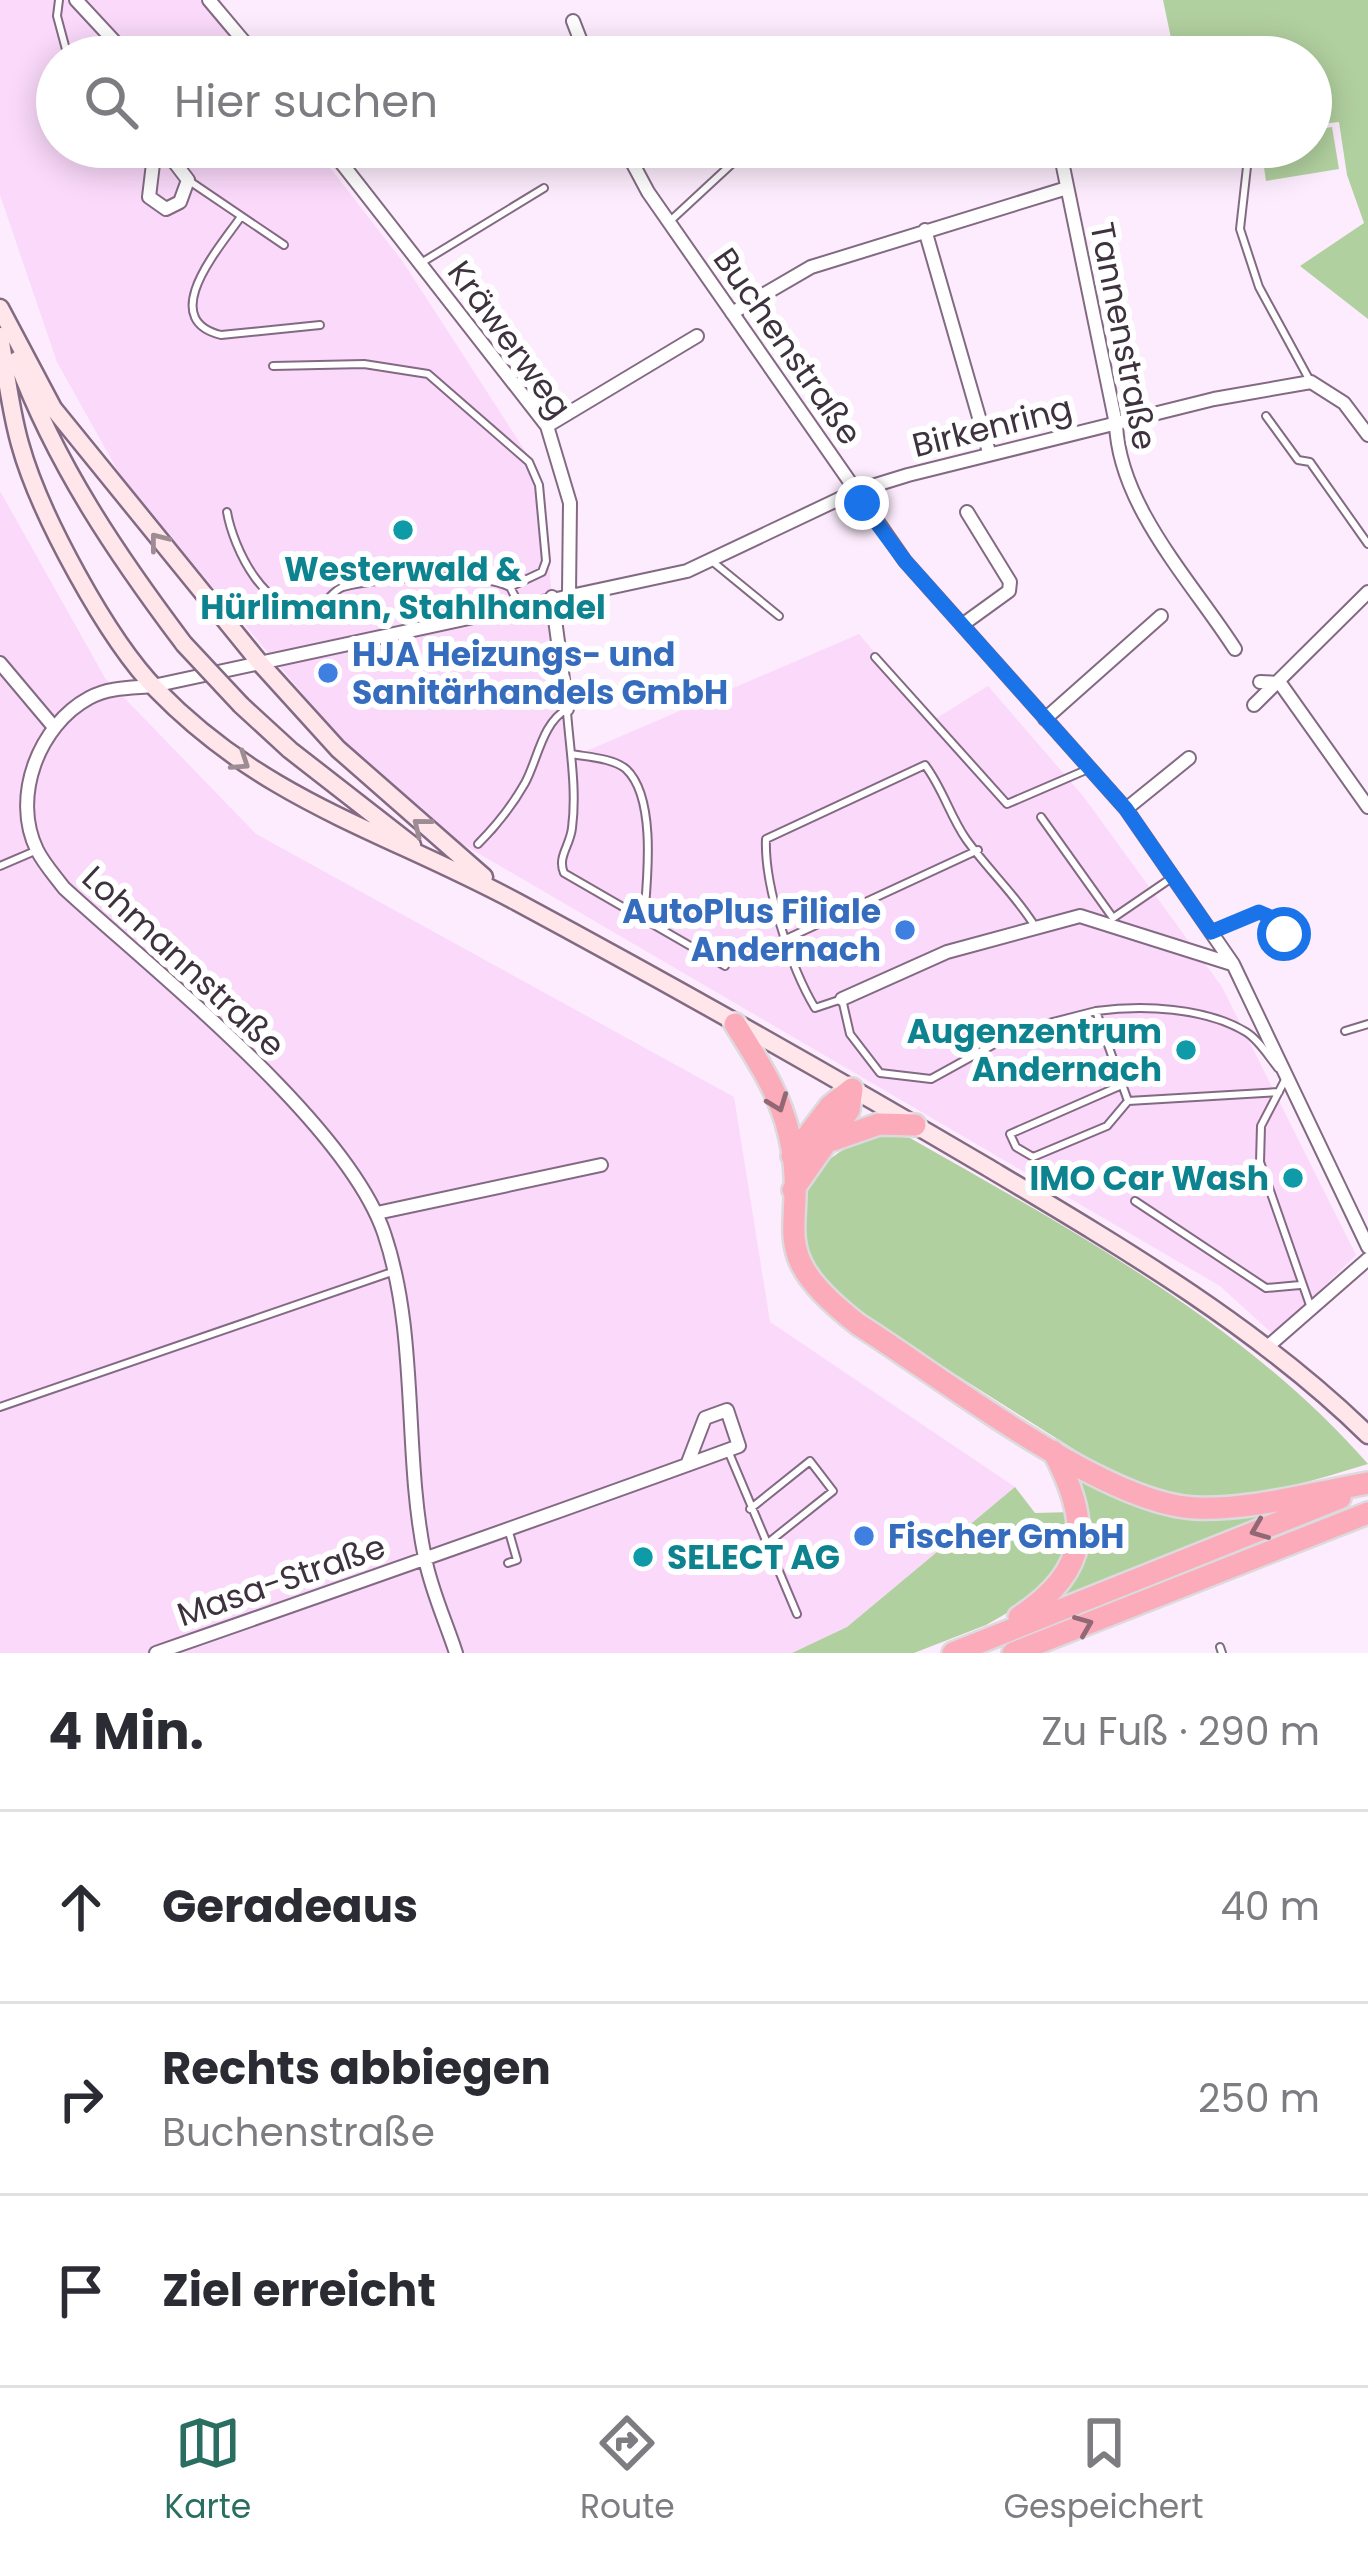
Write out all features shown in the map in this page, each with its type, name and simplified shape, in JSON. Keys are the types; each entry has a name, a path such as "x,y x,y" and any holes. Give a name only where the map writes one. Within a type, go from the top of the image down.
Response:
{"highway":[{"path":"735,1024 774,1091 792,1156 791,1237 799,1262 831,1304 1053,1450 1122,1487 1194,1508 1246,1506 1368,1485"},
{"path":"792,1156 830,1106 852,1089"},
{"path":"792,1191 849,1110 852,1089"},
{"path":"827,1143 855,1129 915,1125"},
{"path":"985,1640 1039,1604 1062,1581 1078,1549 1076,1494 1053,1450"},
{"path":"953,1653 1368,1485"},
{"path":"1013,1653 1368,1513"}],"main road":[{"path":"0,311 37,414 74,482 118,556 184,644 290,750 429,858"},
{"path":"0,311 52,408 260,663 394,803 512,900"},
{"path":"0,336 20,445 64,549 153,686 211,742 334,819 429,858 512,900 852,1089 1110,1240 1265,1349 1363,1430"}],"street":[{"path":"76,0 109,36"},
{"path":"209,0 239,36"},
{"path":"574,21 579,36"},
{"path":"153,168 149,197 166,209 180,202 188,180 179,168"},
{"name":"Kräwerweg","path":"345,168 547,426 570,503 569,594"},
{"name":"Buchenstraße","path":"637,168 669,222 905,561 1126,809 1233,964 1368,1247"},
{"name":"Tannenstraße","path":"1064,168 1116,424 1118,460 1235,649"},
{"path":"732,313 811,267 1067,188"},
{"path":"925,230 989,452"},
{"path":"547,426 697,336"},
{"name":"Birkenring","path":"53,726 89,698 114,689 153,686 686,571 856,491 989,452 1288,382 1311,382"},
{"path":"1311,382 1344,404 1368,434"},
{"path":"962,625 1009,591 1010,581 967,512"},
{"path":"1253,705 1368,592"},
{"path":"552,597 567,709"},
{"path":"1045,719 1161,616"},
{"path":"0,662 53,726"},
{"path":"1260,682 1280,683"},
{"path":"1280,683 1368,807"},
{"name":"Lohmannstraße","path":"53,726 29,783 27,819 37,850 64,888 269,1078 332,1145 376,1213 392,1272 425,1559 456,1653"},
{"path":"1126,809 1189,758"},
{"path":"842,999 947,952 1080,916 1233,964"},
{"path":"376,1213 601,1166"},
{"path":"1265,1349 1368,1259"},
{"path":"425,1559 687,1465 739,1446 727,1410 705,1418 687,1465"},
{"name":"Masa-Straße","path":"156,1653 425,1559"}],"lane":[{"path":"59,0 56,16 62,36"},
{"path":"669,222 727,168"},
{"path":"1247,168 1240,229 1259,286 1311,382"},
{"path":"188,180 284,245"},
{"path":"421,262 544,188"},
{"path":"240,218 198,278 192,304 196,318 221,335 320,325"},
{"path":"227,512 231,535 255,578 301,608 320,606 334,592 350,587 472,578 510,587 542,572 546,561 536,473 512,444 428,374 385,365 274,366"},
{"path":"1266,416 1298,460 1310,462 1368,544"},
{"path":"711,559 736,586 779,616"},
{"path":"510,587 519,604"},
{"path":"874,657 1007,803 1090,769"},
{"path":"567,709 572,835 560,867 725,966"},
{"path":"478,844 499,824 525,782 549,727 567,709"},
{"path":"571,754 618,765 636,784 649,856 644,919"},
{"path":"1036,928 965,838 946,792 925,766 766,839 765,868 800,984 815,1008 842,999 850,1034 880,1073 931,1079 1018,1031 1125,1007 1210,1017 1250,1034 1286,1078 1261,1126 1260,1162 1304,1276 1300,1286 1311,1308"},
{"path":"1041,817 1113,918 1173,877"},
{"path":"0,866 37,850"},
{"path":"788,938 978,850"},
{"path":"1211,932 1259,912 1275,919 1284,934"},
{"path":"1096,1011 1128,1101"},
{"path":"1345,1030 1368,1024"},
{"path":"1122,1085 1010,1134 1016,1147 1033,1157 1107,1126 1128,1101 1279,1092"},
{"path":"1135,1201 1266,1288 1300,1286"},
{"path":"0,1407 392,1272"},
{"path":"728,1450 764,1546 797,1614"},
{"path":"750,1509 810,1461 833,1491 764,1546"},
{"path":"508,1529 517,1560 508,1563"}],"shaded area":[{"path":"0,0 200,0 228,36 36,36 36,168 330,168 403,262 540,474 568,759 859,634 932,721 988,686 1083,796 1222,987 1356,1255 1274,1335 1220,1286 435,828 341,739 124,482 57,362 0,195"},
{"path":"0,491 105,678 256,834 734,1097 770,1322 1015,1487 847,1627 792,1653 0,1653"}],"green space":[{"path":"1163,0 1368,0 1368,319 1300,266 1364,223 1347,175 1339,122 1332,123 1332,36 1171,36"},
{"path":"1332,127 1339,169 1266,181 1264,168 1332,168"},
{"path":"882,1133 910,1138 1153,1283 1267,1367 1368,1464 1244,1494 1184,1495 1153,1489 1121,1479 852,1309 811,1259 802,1233 802,1208 809,1185 825,1164 849,1146"},
{"path":"1072,1471 1120,1493 1285,1507 1060,1600 1085,1551 1089,1523"},
{"path":"1015,1487 1035,1513 1073,1512 1071,1547 1056,1576 1030,1600 986,1625 914,1653 792,1653 847,1627"}],"place":[{"name":"Westerwald & Hürlimann, Stahlhandel","path":"403,530"},
{"name":"HJA Heizungs- und Sanitärhandels GmbH","path":"328,673"},
{"name":"AutoPlus Filiale Andernach","path":"905,930"},
{"name":"Augenzentrum Andernach","path":"1186,1050"},
{"name":"IMO Car Wash","path":"1293,1178"},
{"name":"Fischer GmbH","path":"864,1536"},
{"name":"SELECT AG","path":"643,1557"}],"route":[{"path":"862,503 905,561 1126,809 1211,932 1259,912 1275,919 1284,934"}]}
